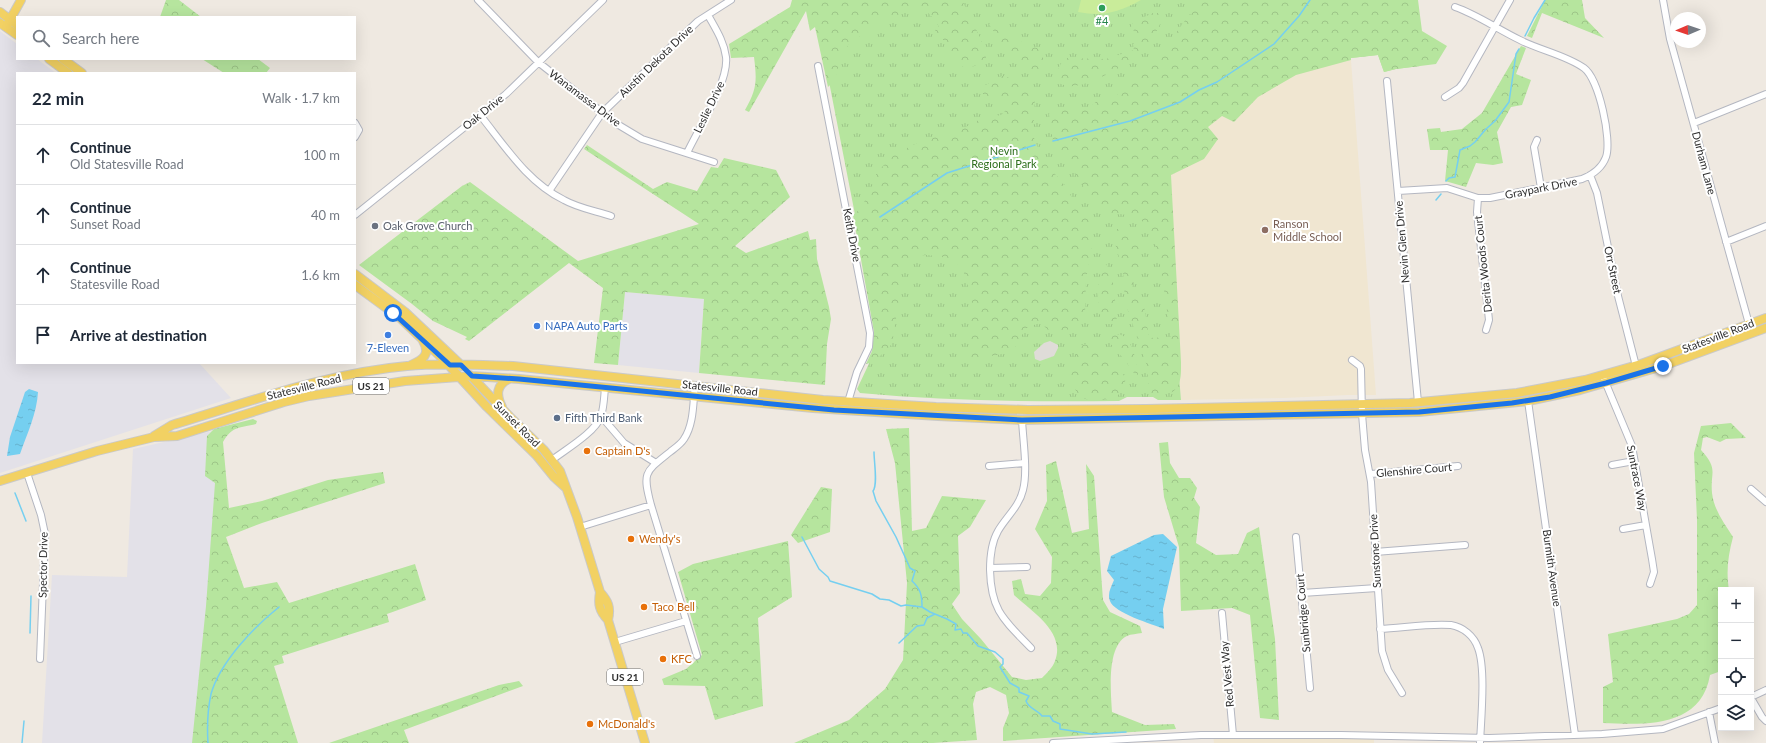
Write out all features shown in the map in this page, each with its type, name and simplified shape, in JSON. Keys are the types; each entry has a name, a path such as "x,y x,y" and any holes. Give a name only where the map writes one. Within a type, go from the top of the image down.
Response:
{"main road":[{"path":"5,23 21,0"},
{"path":"0,12 5,23 16,34"},
{"path":"5,23 16,25"},
{"path":"50,60 67,72"},
{"path":"64,60 81,72"},
{"name":"Sunset Road","path":"356,275 405,312 461,365 504,411 533,439 560,471 580,527 600,592 607,600 609,605 610,610 608,620 645,743"},
{"name":"Sunset Road","path":"356,286 400,318 450,365 459,377 532,450 565,488"},
{"name":"Statesville Road","path":"154,436 172,425 282,392 334,379 408,366 513,366 848,402 936,407 1028,410 1418,402 1517,393 1604,379 1766,318"},
{"name":"Statesville Road","path":"0,482 97,451 154,436 177,436 284,402 309,396 405,381 472,376 510,378 834,410 1022,420 1419,412 1528,401 1604,379 1663,366 1766,328"},
{"path":"408,366 418,362 426,355 426,346 420,337"},
{"path":"504,411 499,402 498,391 502,383 510,378"},
{"path":"282,392 284,402"}],"street":[{"name":"Wanamassa Drive","path":"478,0 538,62 602,113 642,139 714,162"},
{"name":"Oak Drive","path":"356,214 506,94 603,0"},
{"name":"Austin Dekota Drive","path":"549,191 602,113 698,21 731,0"},
{"path":"1445,97 1459,88 1463,83 1510,0"},
{"name":"Durham Lane","path":"1662,0 1670,39 1749,324"},
{"name":"Graypark Drive","path":"1398,191 1447,188 1478,198 1490,198 1582,179 1590,176 1604,161 1608,146 1607,135 1599,98 1591,76 1584,68 1519,40 1472,13 1454,7"},
{"name":"Leslie Drive","path":"687,154 719,88 725,67 726,57 723,46 708,14"},
{"name":"Keith Drive","path":"818,66 870,333 869,346 857,372 848,402"},
{"name":"Nevin Glen Drive","path":"1387,81 1418,402"},
{"path":"1694,123 1766,94"},
{"path":"480,115 527,174 549,191 566,201 611,216"},
{"path":"356,126 359,130 356,135"},
{"path":"1537,140 1534,147 1541,188"},
{"name":"Orr Street","path":"1590,176 1597,193 1618,296 1636,366"},
{"name":"Derita Woods Court","path":"1478,198 1477,212 1489,320 1486,330"},
{"path":"1726,242 1766,226"},
{"name":"Sunstone Drive","path":"1352,360 1360,366 1361,369 1362,414 1365,450 1371,474 1380,629 1385,661 1392,679 1402,693"},
{"name":"Suntrace Way","path":"1604,379 1630,441 1654,572 1650,584"},
{"path":"696,385 692,416 688,431 683,440 650,468 646,480 651,505 697,656"},
{"path":"552,460 589,432 599,422 605,388"},
{"name":"Burmith Avenue","path":"1528,401 1575,735"},
{"path":"601,416 624,442 656,463"},
{"path":"1022,420 1025,476 1023,491 1014,510 995,536 990,554 990,587 995,605 1004,620 1031,648"},
{"path":"1612,464 1634,461"},
{"path":"990,466 1024,463"},
{"name":"Glenshire Court","path":"1371,474 1458,466"},
{"name":"Spector Drive","path":"27,473 41,514 45,534 40,659"},
{"path":"1751,489 1766,502"},
{"path":"580,527 651,505"},
{"path":"1623,529 1646,525"},
{"name":"Sunbridge Court","path":"1296,537 1310,688"},
{"path":"1375,552 1465,546"},
{"path":"990,568 1027,567"},
{"path":"1302,593 1377,588"},
{"name":"Red Vest Way","path":"1222,613 1233,735"},
{"path":"615,642 686,621"},
{"path":"1380,629 1450,625 1462,629 1471,636 1478,648 1480,657 1482,694 1480,740"},
{"path":"1754,696 1766,690"},
{"path":"1754,702 1766,721"},
{"path":"1053,743 1153,740 1233,735 1335,734 1480,740 1545,740 1575,735 1663,729 1718,709"},
{"path":"1709,712 1715,743"}],"shaded area":[{"path":"0,31 16,43 16,60 38,60 55,72 16,72 16,364 200,364 231,398 0,473"},
{"name":"Ranson Middle School","path":"1351,60 1376,395 1181,400 1154,64"},
{"path":"625,292 704,299 699,373 618,365"},
{"path":"1050,341 1058,345 1054,356 1040,361 1035,359 1034,352 1044,343"},
{"path":"222,429 211,580 194,743 42,743 52,575 127,577 133,449"},
{"path":"1213,735 1374,735 1374,743 1214,743"}],"green space":[{"path":"166,0 179,0 200,16 160,16"},
{"path":"792,0 962,0 985,48 986,58 978,65 967,68 957,65 948,55 941,33 937,35 935,30 939,28 935,16 932,17 925,9 912,8 898,15 882,19 865,34 851,41 840,58 836,79 828,87 815,27 810,31 806,11 749,112 745,110 752,96 755,85 756,72 754,57 731,58 729,44 790,7"},
{"name":"Nevin Regional Park","path":"813,0 1413,0 1420,66 1384,72 1378,55 1351,58 1351,60 1154,65 1181,400 1158,400 1153,397 1127,397 1119,401 989,400 925,398 860,393 857,389 874,353 878,332"},
{"name":"#4","path":"1081,0 1141,0 1126,8 1104,14 1096,14 1078,12"},
{"path":"1205,0 1418,0 1422,31 1447,46 1436,64 1384,72 1378,55 1351,58 1351,60 1296,75 1258,97 1234,122 1222,116 1208,127 1218,139 1204,159 1171,175 1181,376 1179,385 1173,391 1153,397 1149,394 1147,366 1125,302 1123,271 1112,233 1115,229 1122,229 1133,233 1140,248 1140,272 1134,282 1132,292 1133,295 1144,305 1149,338 1171,337 1159,257 1150,227 1135,216 1120,214 1105,216 1100,212 1053,141 1049,114 1052,109 1087,110 1101,97 1114,98 1166,47 1186,19"},
{"path":"1545,0 1582,0 1585,18 1604,38 1542,13 1532,38 1527,36"},
{"path":"1153,13 1161,13 1163,15 1162,20 1147,46 1134,59 1108,74 1088,83 1067,86 1057,83 1058,70 1065,58 1106,59 1134,50 1133,44 1136,43 1133,27 1131,27 1133,22"},
{"path":"992,23 1025,44 1037,48 1043,52 1043,69 1037,74 1022,67 1015,61 989,24"},
{"path":"1521,46 1526,48 1516,74 1531,80 1522,105 1511,107 1497,132 1503,163 1493,165 1476,163 1466,187 1445,181 1448,150 1430,150 1427,129 1440,128 1441,132 1462,129 1482,113"},
{"path":"204,60 259,60 270,68 267,72 222,72"},
{"path":"1002,76 1011,78 1029,87 1035,98 1033,135 1039,151 1048,167 1060,179 1073,199 1088,217 1093,240 1086,280 1085,315 1079,324 1065,331 1052,334 1041,323 1033,325 1024,331 1019,343 1011,350 996,355 969,359 972,299 962,267 948,258 928,255 910,256 898,268 902,281 892,344 874,362 866,364 872,351 874,332 853,215 859,210 869,194 877,172 895,154 917,143 966,127 982,118 1001,115 1007,109 997,101 983,94 982,87"},
{"path":"587,145 653,189 667,182 697,191 711,167 718,168 724,158 776,170 790,197 735,246 746,253 808,231 810,240 816,239 817,259 831,319 827,344 825,385 699,373 704,299 625,292 618,365 594,363 603,288 569,263 469,341 465,339 467,337 433,321 359,265 462,186 470,182 578,261 699,224 584,149"},
{"path":"1106,264 1112,274 1117,317 1115,324 1108,324 1101,321 1097,291 1102,266"},
{"path":"1109,335 1121,335 1128,341 1136,359 1138,375 1136,376 1124,359 1107,340"},
{"path":"1094,341 1126,378 1120,393 1112,398 1102,400 1081,399 1070,381 1069,374 1076,357 1076,347"},
{"path":"253,419 257,421 256,424 233,430 223,442 229,508 262,501 328,480 383,472 385,483 262,523 226,537 244,588 277,582 289,603 415,564 426,600 387,614 389,622 282,656 284,663 274,666 298,743 192,743 206,606 215,483 205,476 207,436 214,429"},
{"path":"1731,423 1746,438 1726,439 1720,442 1707,437 1703,438 1701,450 1707,457 1712,467 1712,493 1715,505 1733,537 1728,564 1729,587 1718,587 1718,672 1710,675 1705,692 1695,705 1683,714 1669,720 1653,723 1603,723 1603,687 1613,682 1608,634 1677,619 1689,614 1697,605 1697,520 1694,453 1701,426"},
{"path":"909,428 912,531 926,528 942,496 986,500 970,527 958,536 960,593 952,604 962,619 981,639 1012,677 1026,680 1042,678 1051,668 1055,661 1057,651 1056,641 1052,632 1038,616 1014,595 1012,581 1021,579 1025,594 1040,596 1051,583 1052,557 1035,529 1047,501 1046,465 1056,461 1072,533 1089,529 1086,464 1094,476 1103,600 1110,612 1140,626 1142,633 1127,636 1120,641 1116,649 1111,671 1112,712 1145,725 1174,724 1176,729 1003,741 1003,728 1009,713 1006,695 990,687 976,692 973,704 977,740 933,743 794,743 849,720 885,689 903,660 907,583 895,463 886,429"},
{"path":"1168,442 1170,463 1179,478 1190,478 1197,488 1194,498 1200,507 1196,543 1216,555 1238,554 1247,533 1259,527 1275,639 1279,720 1260,718 1250,615 1232,608 1181,611 1179,547 1164,497 1159,443"},
{"path":"821,487 832,489 830,532 798,543 791,535"},
{"path":"788,541 792,597 758,618 763,706 715,720 705,686 664,685 662,679 686,669 702,655 678,572 693,564"},
{"path":"519,681 523,686 404,730 409,743 329,743 499,685"}],"water":[{"path":"29,389 38,392 36,408 20,454 7,456 10,437 25,392"},
{"path":"1163,534 1177,547 1163,609 1164,629 1126,614 1118,610 1113,605 1109,596 1114,580 1107,571 1111,556 1154,535"}],"waterway":[{"path":"1053,141 1130,121 1180,102 1199,90 1217,82 1274,44 1299,16 1310,0"},
{"path":"1525,36 1545,0"},
{"path":"1446,181 1449,178 1455,177 1460,150 1475,142 1495,121 1509,102 1516,54 1519,49"},
{"path":"880,217 947,173 1035,145"},
{"path":"1436,200 1441,194"},
{"path":"874,452 876,479 873,491 876,501 896,537 910,568 915,571 912,581 920,593 922,607"},
{"path":"15,493 26,521"},
{"path":"802,537 819,569 828,577 830,581 872,594 880,599 889,600 901,606 906,605 922,607 956,624 955,630 961,629 963,633 967,633 978,646 995,652 1003,659 1003,664 1000,667 1010,683 1019,688 1019,692 1029,696 1026,701 1027,704 1042,716 1050,716 1053,721 1060,724 1060,729 1092,734 1126,732"},
{"path":"30,633 31,596"},
{"path":"208,743 209,705 215,682 239,646 269,615 279,607"},
{"path":"899,643 917,626 924,625 927,618 935,614"},
{"path":"22,743 24,721"}],"place":[{"name":"#4","path":"1102,8"},
{"name":"Oak Grove Church","path":"375,226"},
{"name":"Ranson Middle School","path":"1265,230"},
{"name":"NAPA Auto Parts","path":"537,326"},
{"name":"7-Eleven","path":"388,335"},
{"name":"Fifth Third Bank","path":"557,418"},
{"name":"Captain D's","path":"587,451"},
{"name":"Wendy's","path":"631,539"},
{"name":"Taco Bell","path":"644,607"},
{"name":"KFC","path":"663,659"},
{"name":"McDonald's","path":"590,724"}],"route":[{"path":"393,313 450,365 461,365 472,376 519,379 760,404 834,410 1022,420 1419,412 1512,403 1550,397 1606,383 1663,366"}]}
